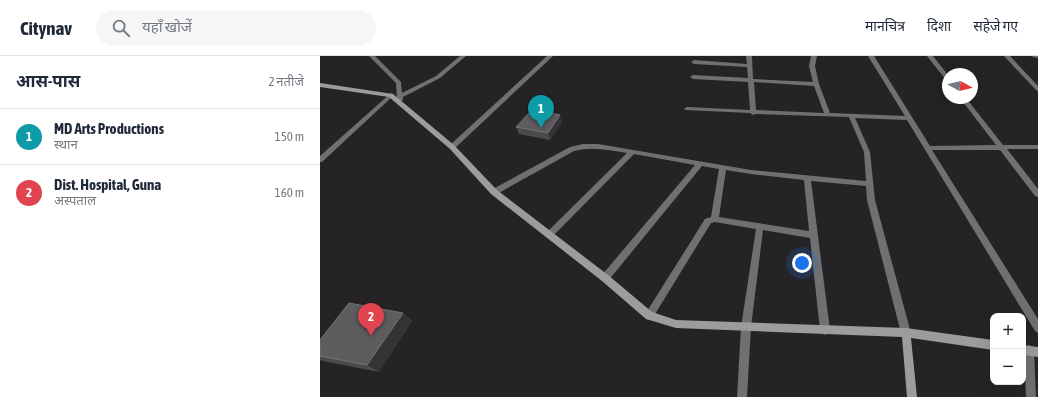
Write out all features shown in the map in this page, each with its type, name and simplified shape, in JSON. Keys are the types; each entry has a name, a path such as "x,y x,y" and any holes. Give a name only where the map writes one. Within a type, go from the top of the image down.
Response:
{"main road":[{"path":"320,85 397,98 452,147 494,192 605,278 649,316 676,324 906,332 990,345"},
{"path":"906,332 912,397"}],"street":[{"path":"372,56 399,83 397,98"},
{"path":"320,160 397,98 438,77 463,56"},
{"path":"452,147 550,56"},
{"path":"749,56 753,113"},
{"path":"814,56 812,66 816,84 828,115"},
{"path":"871,56 1038,328"},
{"path":"930,56 942,71"},
{"path":"1007,56 1038,89"},
{"path":"694,62 750,66"},
{"path":"693,77 816,84"},
{"path":"968,104 1038,194"},
{"path":"688,109 753,113 909,118"},
{"path":"851,116 867,152 869,184 872,200 906,332"},
{"path":"494,192 572,149 583,146 598,146 723,168 869,184"},
{"path":"928,148 1038,148"},
{"path":"549,235 632,152"},
{"path":"605,278 700,164"},
{"path":"715,219 723,168"},
{"path":"807,178 825,330"},
{"path":"649,316 708,221 715,219 814,235"},
{"path":"742,397 746,327 760,226"},
{"path":"1030,351 1030,397"}],"building":[{"path":"534,110 560,115 548,133 516,127 529,113 532,113"},
{"path":"349,303 403,313 367,365 320,356 320,340"}],"place":[{"name":"MD Arts Productions","path":"541,128"},
{"name":"Dist. Hospital, Guna","path":"371,336"}]}
